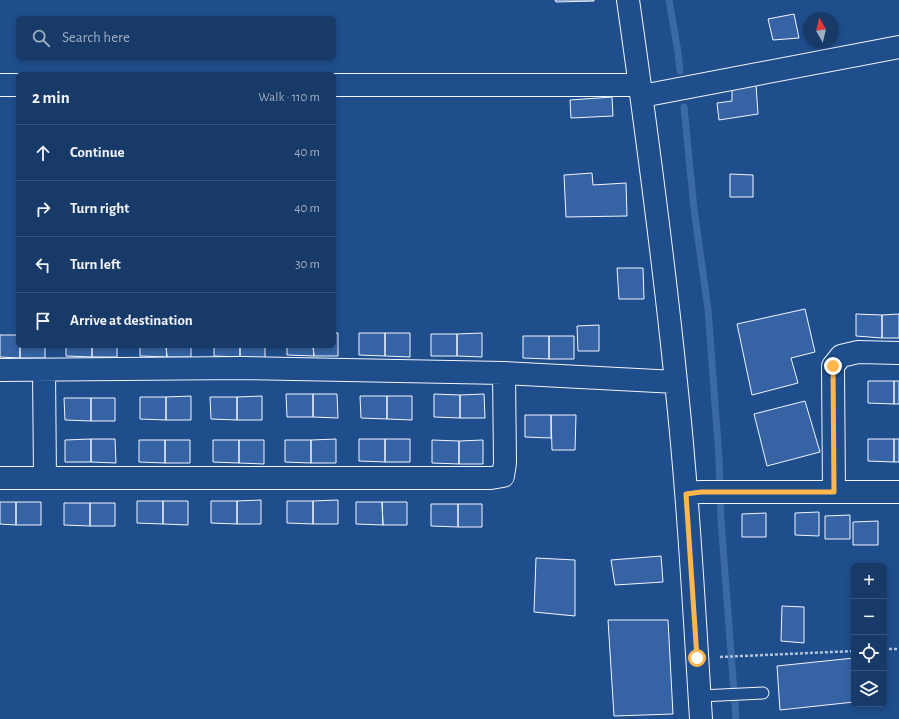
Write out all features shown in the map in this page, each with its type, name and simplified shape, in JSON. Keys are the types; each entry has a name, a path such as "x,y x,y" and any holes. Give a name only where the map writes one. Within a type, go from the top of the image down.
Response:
{"street":[{"path":"628,0 641,90 676,382 693,493 709,696 701,719"},
{"path":"336,85 641,90 899,47"},
{"path":"0,85 16,85"},
{"path":"834,492 833,366 841,356 858,352 899,352"},
{"path":"0,370 242,368 504,373 676,382"},
{"path":"44,370 45,478"},
{"path":"0,478 491,478 503,476 505,463 504,373"},
{"path":"693,493 899,492"}],"lane":[{"path":"709,696 763,694"}],"path":[{"path":"887,649 899,649"},
{"path":"714,657 851,651"}],"building":[{"path":"555,0 594,0 594,1 556,2"},
{"path":"794,14 799,38 773,40 768,19"},
{"path":"756,84 758,114 719,120 717,103 732,101 732,88"},
{"path":"612,97 613,116 571,118 570,100"},
{"path":"592,173 593,185 626,183 627,216 566,217 564,175"},
{"path":"730,174 753,175 753,197 730,197"},
{"path":"617,268 643,268 644,299 619,299"},
{"path":"805,309 815,352 791,358 798,383 752,395 737,324"},
{"path":"856,314 882,315 882,338 856,336"},
{"path":"899,314 899,338 882,338 882,315"},
{"path":"599,325 599,351 578,351 577,326"},
{"path":"336,333 338,333 338,356 314,356 313,348 336,348"},
{"path":"359,333 385,333 385,356 359,355"},
{"path":"385,333 410,333 410,357 385,356"},
{"path":"482,333 482,357 457,356 457,334"},
{"path":"431,334 457,334 457,356 431,356"},
{"path":"0,335 16,335 16,348 20,348 20,358 0,357"},
{"path":"523,336 549,336 549,359 523,358"},
{"path":"549,336 574,336 574,359 549,359"},
{"path":"20,348 45,348 45,358 20,358"},
{"path":"66,348 92,348 92,357 66,356"},
{"path":"92,348 117,348 117,357 92,357"},
{"path":"140,348 166,348 167,357 140,356"},
{"path":"166,348 191,348 191,357 167,357"},
{"path":"214,348 240,348 240,357 214,356"},
{"path":"240,348 265,348 265,358 240,357"},
{"path":"287,348 313,348 314,356 287,355"},
{"path":"868,381 894,381 894,404 868,403"},
{"path":"894,381 899,381 899,404 894,404"},
{"path":"286,394 313,394 313,417 287,417"},
{"path":"313,394 337,394 338,418 313,417"},
{"path":"434,394 460,395 460,418 434,417"},
{"path":"484,394 485,418 460,418 460,395"},
{"path":"191,396 191,420 166,420 166,397"},
{"path":"262,396 262,420 237,420 237,397"},
{"path":"360,396 387,396 387,419 361,418"},
{"path":"387,396 412,396 412,420 387,419"},
{"path":"140,397 166,397 166,420 140,419"},
{"path":"210,397 237,397 237,420 211,419"},
{"path":"64,398 91,398 91,421 65,420"},
{"path":"91,398 115,398 115,421 91,421"},
{"path":"805,401 820,452 767,466 754,414"},
{"path":"525,415 551,415 551,438 525,437"},
{"path":"551,415 576,415 575,450 552,450"},
{"path":"91,439 115,439 116,463 91,462"},
{"path":"91,439 91,462 65,462 65,440"},
{"path":"336,439 336,463 311,463 311,440"},
{"path":"359,439 385,439 385,462 359,461"},
{"path":"385,439 410,439 410,462 385,462"},
{"path":"868,439 894,439 894,462 868,461"},
{"path":"894,439 899,439 899,462 894,462"},
{"path":"139,440 165,440 165,463 139,462"},
{"path":"165,440 190,440 190,463 165,463"},
{"path":"213,440 239,440 239,463 213,462"},
{"path":"239,440 264,440 264,464 239,463"},
{"path":"285,440 311,440 311,463 285,462"},
{"path":"432,440 459,441 459,464 432,463"},
{"path":"483,440 483,464 459,464 459,441"},
{"path":"261,500 261,524 237,524 237,501"},
{"path":"338,500 338,524 313,524 313,501"},
{"path":"137,501 163,501 163,524 137,523"},
{"path":"163,501 188,501 188,525 163,524"},
{"path":"211,501 237,501 237,524 211,523"},
{"path":"287,501 313,501 313,524 287,523"},
{"path":"0,502 16,502 16,525 0,524"},
{"path":"16,502 41,502 41,525 16,525"},
{"path":"356,502 382,502 383,525 356,524"},
{"path":"382,502 407,502 407,525 383,525"},
{"path":"64,503 90,503 90,526 64,525"},
{"path":"90,503 115,503 115,526 90,526"},
{"path":"431,504 458,504 458,527 431,526"},
{"path":"458,504 482,504 482,527 458,527"},
{"path":"819,512 819,536 795,535 795,513"},
{"path":"766,513 766,537 742,537 742,514"},
{"path":"850,515 850,539 825,539 825,516"},
{"path":"878,521 878,545 853,545 853,522"},
{"path":"661,556 663,582 615,585 611,560"},
{"path":"536,558 575,560 575,616 534,612"},
{"path":"782,606 804,607 804,643 781,641"},
{"path":"608,620 668,620 673,714 614,716"},
{"path":"851,658 851,702 780,710 777,666"}],"waterway":[{"path":"669,0 680,71"},
{"path":"684,107 694,209 708,309 719,458 721,520 736,719"}],"route":[{"path":"697,658 686,494 701,492 834,492 833,366"}]}
